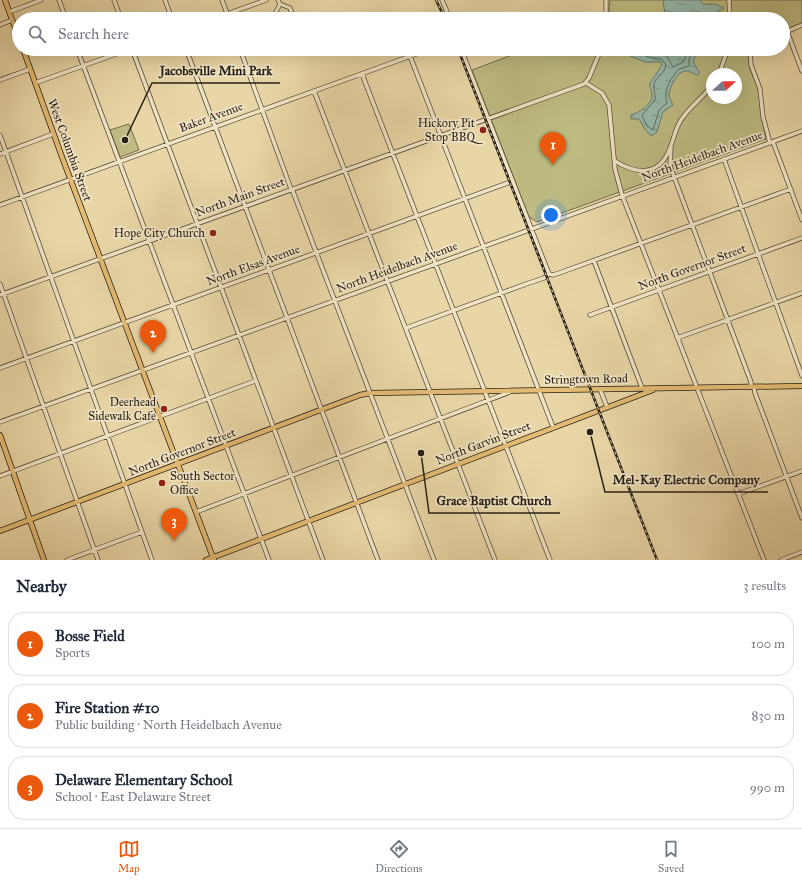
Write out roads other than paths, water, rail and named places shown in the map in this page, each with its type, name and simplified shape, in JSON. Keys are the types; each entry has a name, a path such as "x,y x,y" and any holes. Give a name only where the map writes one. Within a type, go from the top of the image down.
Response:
{"main road":[{"path":"5,0 12,20"},
{"name":"West Columbia Street","path":"25,56 53,134 213,559"},
{"name":"Stringtown Road","path":"370,393 802,386"},
{"name":"North Garvin Street","path":"206,560 213,559 356,502 656,388"},
{"name":"North Governor Street","path":"0,531 370,393"},
{"path":"0,435 44,560"}],"street":[{"path":"9,12 41,0"},
{"path":"59,0 63,12"},
{"path":"114,0 118,12"},
{"path":"165,0 169,12"},
{"path":"222,0 226,12"},
{"path":"233,12 266,0"},
{"path":"442,0 447,12"},
{"path":"606,0 606,12"},
{"path":"729,1 730,12"},
{"path":"276,12 279,2 290,8 291,12"},
{"path":"0,24 12,20"},
{"path":"790,30 802,24"},
{"path":"790,43 802,70"},
{"path":"80,56 148,241 269,560"},
{"path":"35,83 112,56"},
{"path":"134,56 323,560"},
{"path":"189,56 378,560"},
{"path":"243,56 434,560"},
{"path":"410,56 553,427"},
{"name":"Baker Avenue","path":"0,205 410,56"},
{"path":"464,56 549,274"},
{"path":"598,56 586,83 602,93 609,106 615,161 622,195 764,560"},
{"path":"720,68 725,56"},
{"path":"750,56 751,65 760,89 763,118 802,220"},
{"path":"0,80 30,69"},
{"path":"362,74 550,560"},
{"name":"North Main Street","path":"2,295 100,258 586,83"},
{"path":"314,91 496,560"},
{"path":"615,161 639,171 651,170 660,164 671,147 681,120 706,91"},
{"name":"North Heidelbach Avenue","path":"0,422 622,195 802,131"},
{"path":"0,154 53,134"},
{"path":"0,135 152,560"},
{"path":"671,147 670,166 751,382 751,387"},
{"path":"724,159 802,376"},
{"path":"660,164 670,166"},
{"name":"North Elsas Avenue","path":"0,368 172,304 513,181"},
{"path":"406,328 544,278 549,274 554,275 594,261 791,189"},
{"name":"North Governor Street","path":"590,316 802,238"},
{"path":"594,261 642,388"},
{"path":"0,284 2,295 98,560"},
{"path":"677,338 802,293"},
{"path":"0,476 256,381"},
{"path":"756,387 754,388 754,391 802,518"},
{"path":"600,389 607,407"},
{"path":"196,512 514,390"},
{"path":"738,494 802,471"},
{"path":"67,560 142,532"},
{"path":"781,560 802,552"}],"water":[{"path":"663,0 700,0 703,4 716,4 724,8 717,12 665,12"},
{"path":"630,56 695,56 693,62 700,73 697,75 686,71 677,76 669,94 673,105 663,112 657,132 651,136 639,119 631,119 631,115 641,110 650,102 652,96 650,83 662,65 660,62 645,62"}],"railway":[{"path":"436,0 442,12"},
{"path":"461,56 657,560"}],"place":[{"name":"Hickory Pit Stop BBQ","path":"483,130"},
{"name":"Jacobsville Mini Park","path":"125,140"},
{"name":"Bosse Field","path":"553,165"},
{"name":"Hope City Church","path":"213,233"},
{"name":"Fire Station #10","path":"153,353"},
{"name":"Deerhead Sidewalk Cafe","path":"164,409"},
{"name":"Mel-Kay Electric Company","path":"590,432"},
{"name":"Grace Baptist Church","path":"421,453"},
{"name":"South Sector Office","path":"162,483"},
{"name":"Delaware Elementary School","path":"174,541"}]}
